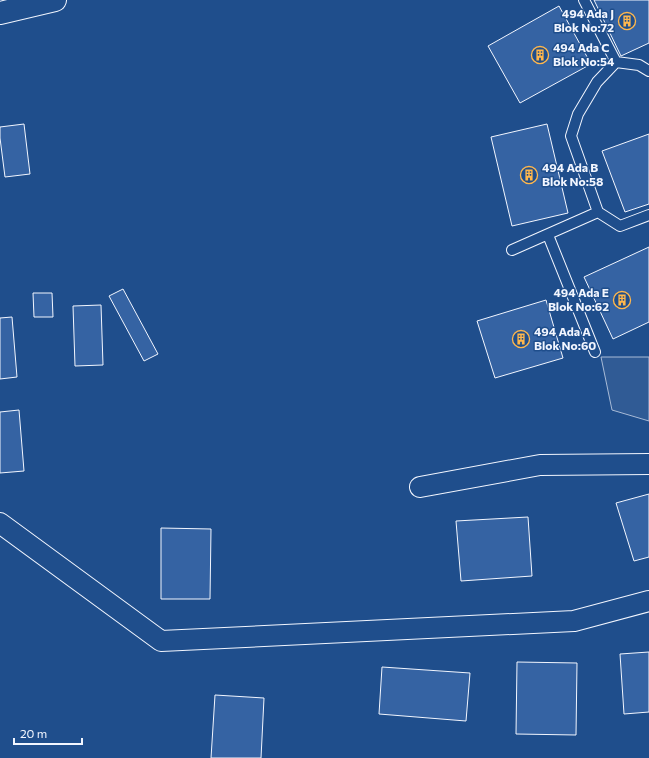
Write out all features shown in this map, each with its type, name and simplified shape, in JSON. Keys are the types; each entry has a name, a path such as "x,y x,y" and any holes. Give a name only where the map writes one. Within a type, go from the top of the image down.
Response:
{"main road":[{"path":"0,13 55,0"}],"street":[{"path":"420,487 540,465 649,464"},
{"path":"0,523 161,641 574,621 649,601"}],"lane":[{"path":"584,0 616,62"},
{"path":"616,62 639,65 649,71"},
{"path":"616,62 597,82 578,114 571,136 598,212 620,226 649,216"},
{"path":"512,250 598,212"},
{"path":"548,235 595,352"}],"shaded area":[{"path":"601,357 649,357 649,421 612,410"}],"building":[{"name":"494 Ada J Blok No:72","path":"594,0 649,0 649,43 621,56"},
{"name":"494 Ada C Blok No:54","path":"559,6 591,64 520,103 488,46"},
{"path":"24,124 30,174 5,177 0,127"},
{"name":"494 Ada B Blok No:58","path":"547,124 568,213 512,226 491,137"},
{"path":"649,134 649,204 625,212 602,151"},
{"name":"494 Ada E Blok No:62","path":"649,247 649,322 613,339 584,277"},
{"path":"123,289 158,354 144,361 109,296"},
{"path":"33,293 52,293 53,317 34,317"},
{"name":"494 Ada A Blok No:60","path":"546,300 563,358 495,378 477,321"},
{"path":"101,305 103,365 75,366 73,306"},
{"path":"12,317 17,377 0,379 0,318"},
{"path":"19,410 24,471 0,473 0,412"},
{"path":"649,494 649,557 634,561 616,503"},
{"path":"528,517 532,576 461,581 456,521"},
{"path":"161,528 211,529 210,599 161,599"},
{"path":"649,652 649,712 624,714 620,654"},
{"path":"517,662 577,663 576,735 516,734"},
{"path":"382,667 470,673 466,721 379,714"},
{"path":"215,695 264,698 261,758 211,758"}],"place":[{"name":"494 Ada J Blok No:72","path":"627,21"},
{"name":"494 Ada C Blok No:54","path":"540,55"},
{"name":"494 Ada B Blok No:58","path":"529,175"},
{"name":"494 Ada E Blok No:62","path":"622,300"},
{"name":"494 Ada A Blok No:60","path":"521,339"}]}
